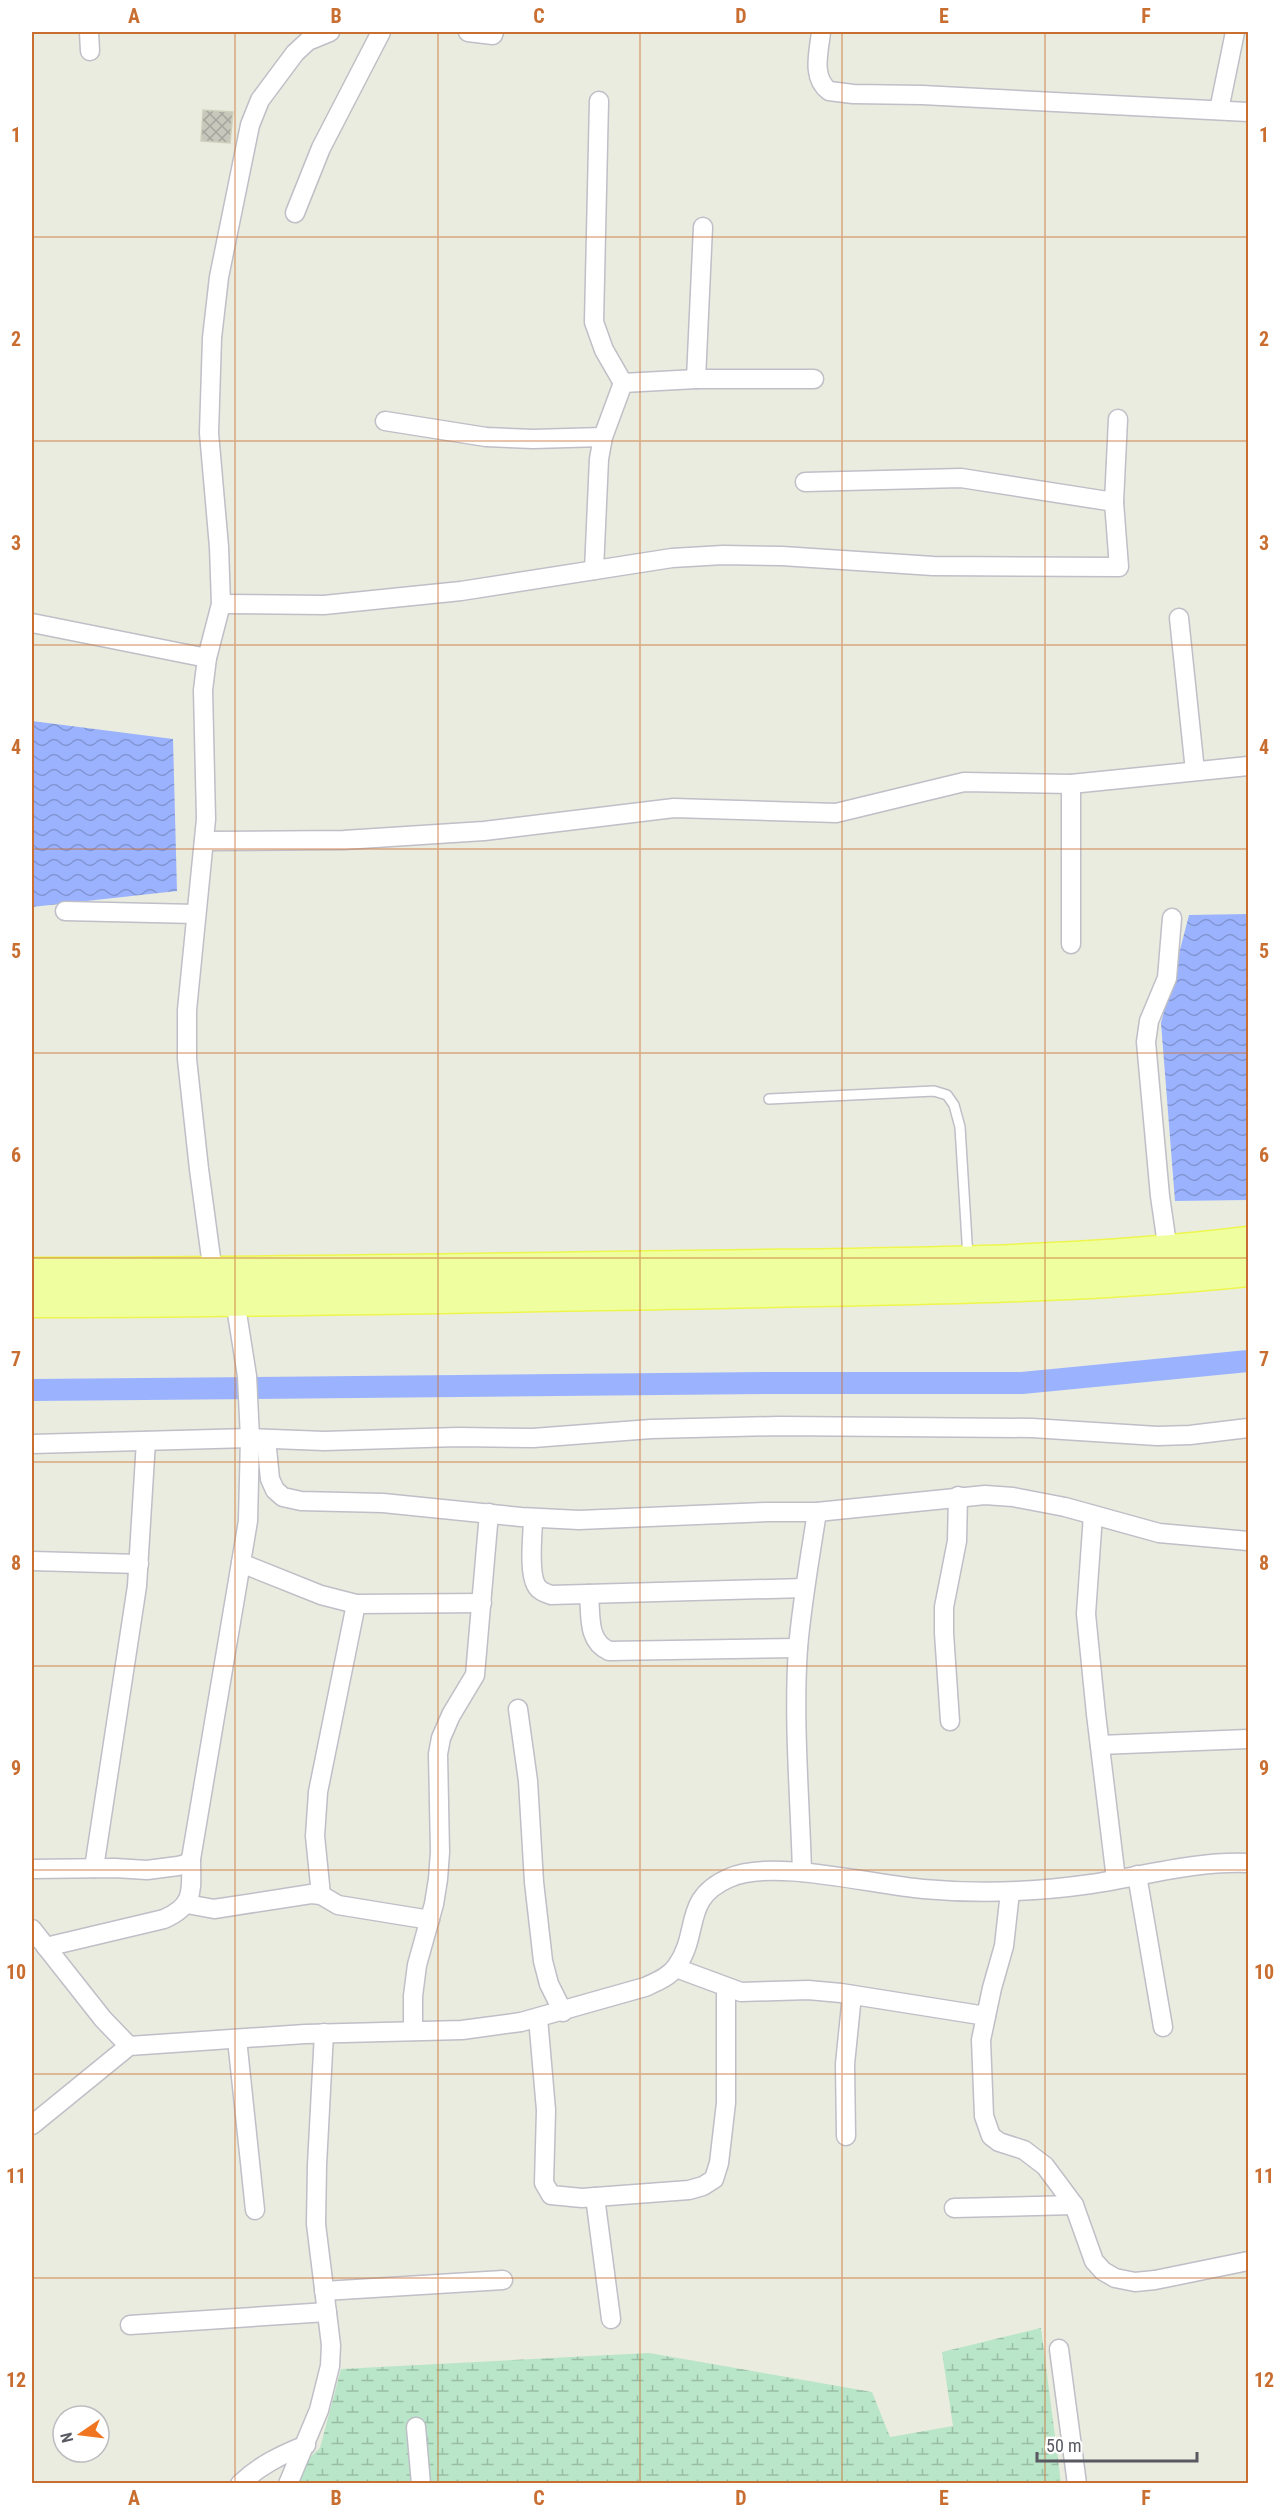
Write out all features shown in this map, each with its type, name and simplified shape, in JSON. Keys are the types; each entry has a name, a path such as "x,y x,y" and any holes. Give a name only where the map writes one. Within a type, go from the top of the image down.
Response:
{"main road":[{"path":"32,1302 227,1282 1103,1256 1248,1242"},
{"path":"32,1273 227,1282 396,1300 1045,1286 1151,1281 1248,1271"}],"street":[{"path":"89,32 90,51"},
{"path":"330,32 308,41 295,53 260,100 250,125 219,277 209,372 209,433 219,547 221,603 207,658 202,690 206,819 187,1010 187,1059 199,1169 247,1376 255,1434 275,1490 283,1497 301,1501 383,1503 533,1518 579,1520 818,1512 985,1495 1013,1497 1159,1533 1248,1541"},
{"path":"295,213 321,148 381,32"},
{"path":"468,32 493,35 494,32"},
{"path":"821,32 817,66 822,86 829,91 1248,112"},
{"path":"1219,110 1235,32"},
{"path":"599,101 594,322 604,350 623,382"},
{"path":"696,379 703,227"},
{"path":"623,382 696,379 814,379"},
{"path":"594,570 599,459 603,437 623,382"},
{"path":"221,603 324,605 461,591 672,558 723,555 782,556 933,566 1119,567 1114,502 1118,419"},
{"path":"385,421 486,436 533,439 603,437"},
{"path":"805,482 961,477 1114,502"},
{"path":"1179,618 1195,771"},
{"path":"32,623 207,658"},
{"path":"204,841 344,840 484,831 674,808 836,813 964,782 1071,784 1248,766"},
{"path":"1071,784 1071,944"},
{"path":"65,911 196,914"},
{"path":"1168,1251 1160,1196 1146,1042 1149,1021 1167,978 1172,918"},
{"path":"32,1444 146,1441 255,1434 324,1441 458,1437 533,1438 651,1429 778,1426 1032,1428 1157,1436 1190,1435 1248,1428"},
{"path":"46,1947 164,1919 178,1913 187,1904 191,1891 191,1859 248,1521 255,1434"},
{"path":"94,1868 139,1564 146,1441"},
{"path":"950,1721 944,1607 957,1540 958,1497"},
{"path":"802,1872 797,1710 798,1648 804,1588 818,1512"},
{"path":"413,2031 413,1996 417,1965 430,1920 438,1879 440,1852 438,1754 441,1738 451,1715 475,1675 489,1513"},
{"path":"1093,1515 1086,1614 1116,1879"},
{"path":"533,1518 535,1584 542,1592 551,1595 804,1588"},
{"path":"32,1561 139,1564"},
{"path":"241,1563 321,1595 356,1604 482,1603"},
{"path":"589,1594 594,1639 599,1646 609,1651 798,1648"},
{"path":"321,1895 315,1836 318,1792 356,1604"},
{"path":"518,1709 528,1781 534,1882 543,1961 549,1983 562,2012"},
{"path":"1100,1745 1248,1739"},
{"path":"32,1869 147,1870 186,1864 191,1859"},
{"path":"32,2125 129,2046 324,2033 462,2030 538,2018 645,1987 664,1978 676,1968 686,1946 700,1898 712,1885 732,1876 754,1872 802,1872 923,1889 1010,1892 1053,1889 1185,1866 1220,1862 1248,1863"},
{"path":"1137,1875 1163,2027"},
{"path":"1010,1892 1004,1946 981,2040 980,2064 987,2130 999,2142 1034,2156 1060,2184 1074,2205 1094,2261 1103,2271 1115,2278 1135,2282 1155,2280 1248,2261"},
{"path":"187,1904 214,1909 301,1895 321,1895 338,1905 430,1920"},
{"path":"32,1929 103,2019 129,2046"},
{"path":"676,1968 741,1992 808,1990 986,2016"},
{"path":"538,2018 546,2110 544,2183 546,2190 551,2195 563,2198 689,2190 714,2179 719,2163 726,2103 726,1988"},
{"path":"846,2136 845,2064 852,1995"},
{"path":"288,2484 319,2410 330,2367 331,2345 316,2224 324,2033"},
{"path":"237,2039 255,2210"},
{"path":"596,2197 611,2319"},
{"path":"954,2208 1074,2205"},
{"path":"324,2291 503,2280"},
{"path":"130,2325 327,2312"},
{"path":"1059,2349 1077,2484"},
{"path":"416,2427 421,2484"},
{"path":"240,2484 258,2468 280,2455 306,2445"}],"lane":[{"path":"769,1099 934,1091 947,1095 954,1105 960,1127 968,1261"}],"green space":[{"path":"1041,2328 1061,2483 280,2484 320,2448 341,2369 649,2353 872,2392 890,2437 953,2426 942,2352"}],"water":[{"path":"32,721 173,739 177,891 32,907"},
{"path":"1248,914 1248,1200 1175,1201 1161,1023 1189,915"}],"building":[{"path":"203,110 233,112 230,143 201,141"}],"waterway":[{"path":"32,1390 1022,1383 1248,1361"}]}
